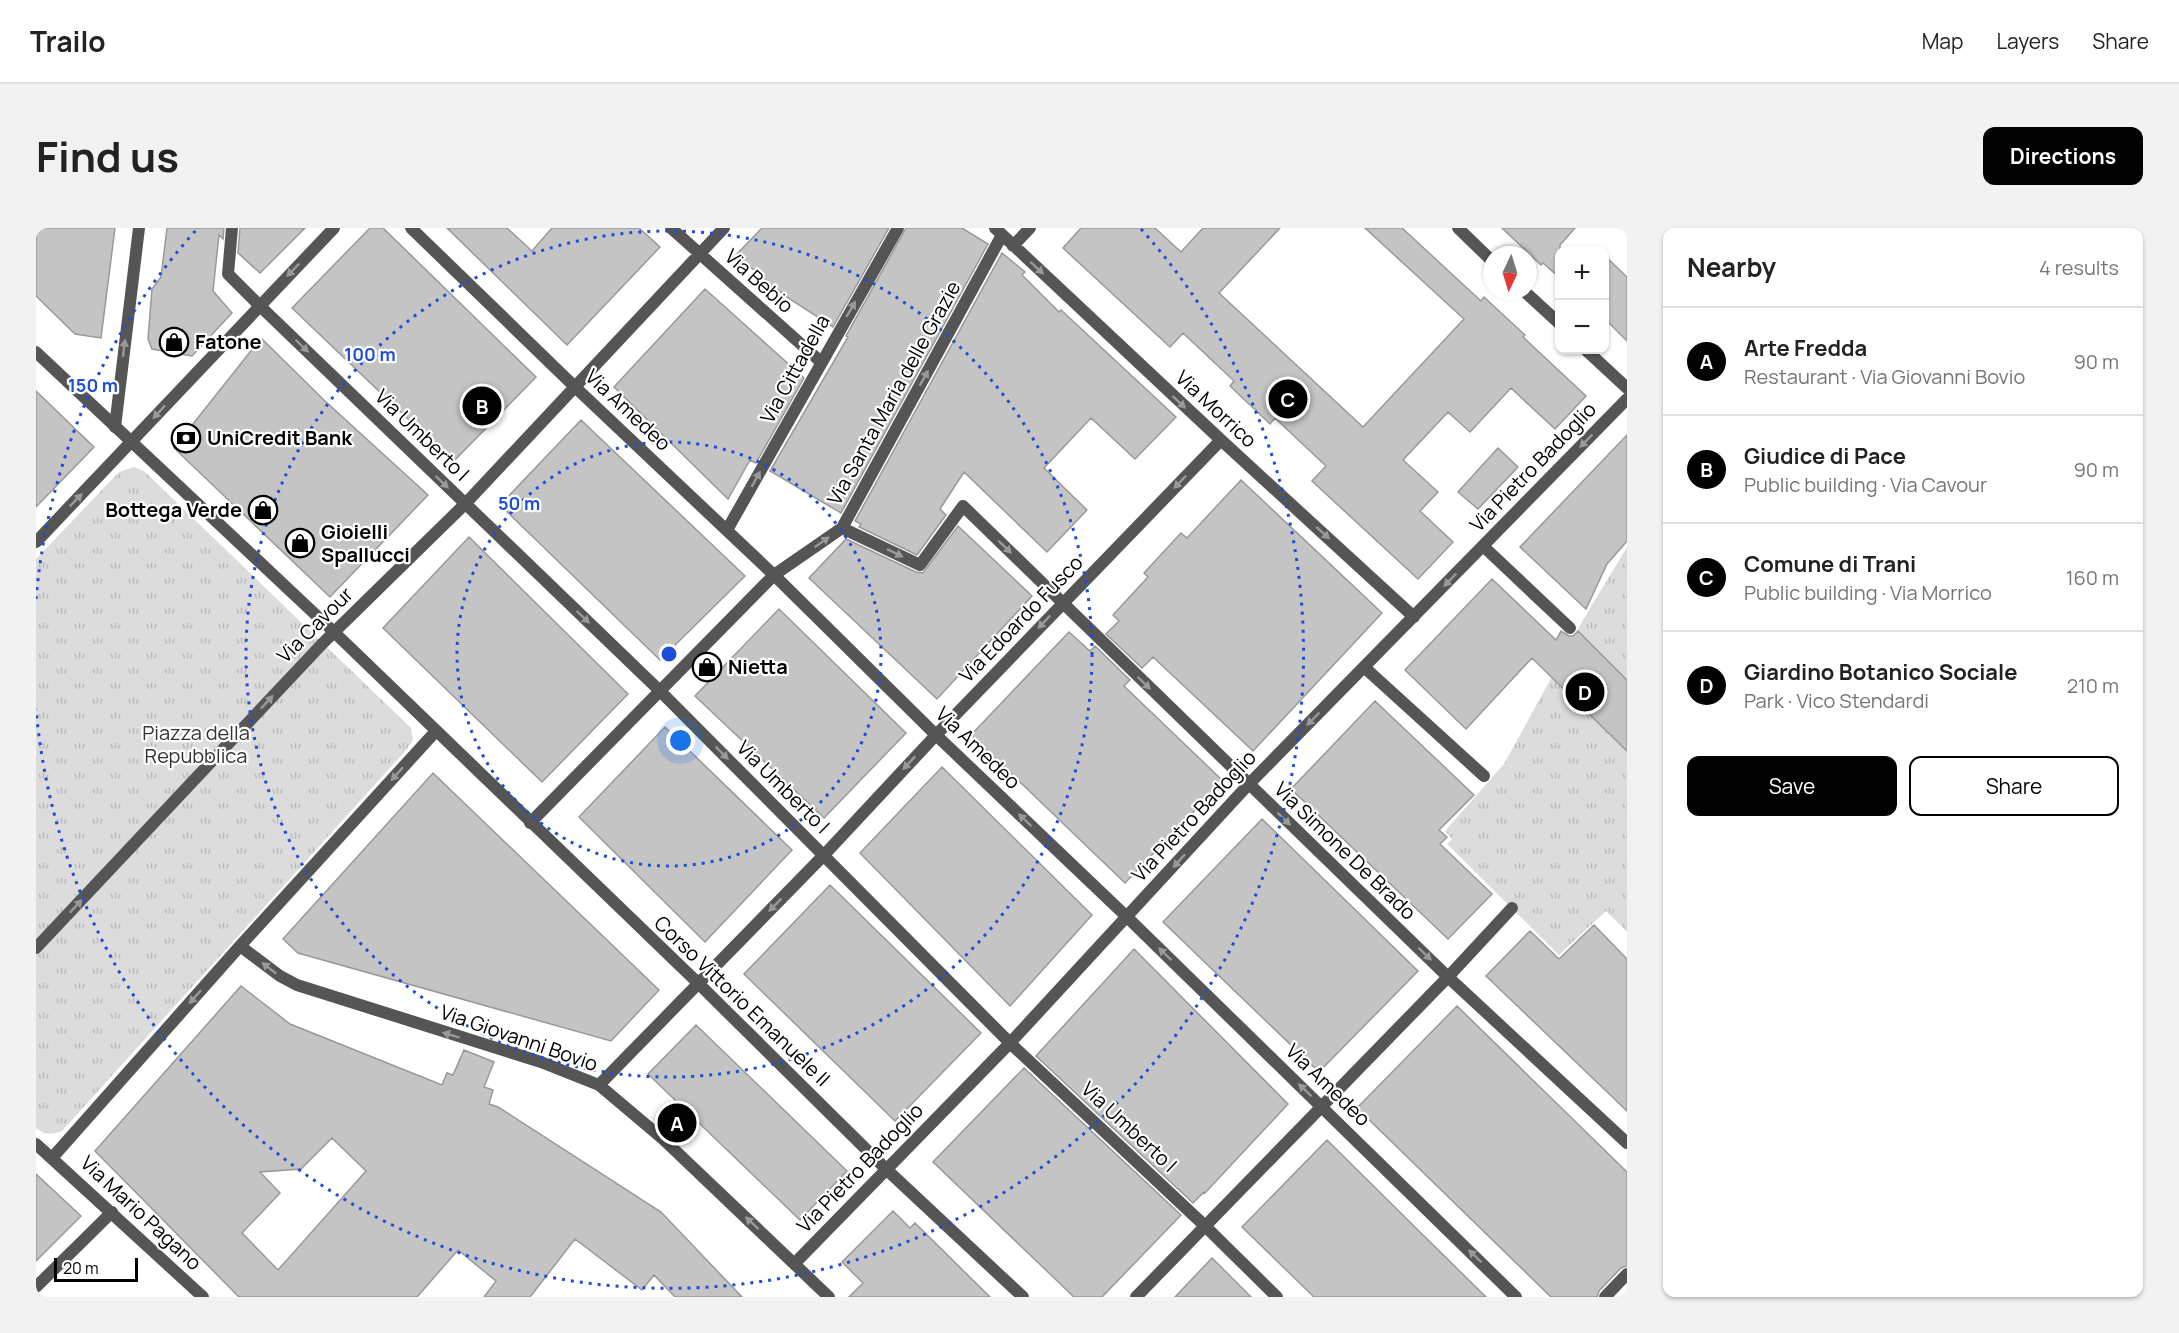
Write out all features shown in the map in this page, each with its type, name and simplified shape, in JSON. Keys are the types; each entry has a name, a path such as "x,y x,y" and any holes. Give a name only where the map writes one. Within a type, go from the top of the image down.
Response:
{"street":[{"path":"115,427 139,228"},
{"name":"Via Umberto I","path":"232,228 228,274 660,691 1010,1043 1204,1225 1277,1297"},
{"path":"36,542 334,228"},
{"name":"Via Amedeo","path":"411,228 574,387 774,575 1516,1297"},
{"name":"Via Bebio","path":"672,228 821,362"},
{"name":"Via Cavour","path":"36,948 334,632 465,504 724,228"},
{"name":"Via Cittadella","path":"727,530 898,228"},
{"path":"1013,246 1030,228"},
{"path":"1458,228 1483,252"},
{"name":"Via Morrico","path":"998,232 1414,617"},
{"name":"Via Santa Maria delle Grazie","path":"530,823 774,575 842,528 998,232"},
{"path":"1534,300 1555,319"},
{"path":"36,352 436,731 240,946 52,1158 36,1143"},
{"path":"1590,354 1627,388"},
{"name":"Via Pietro Badoglio","path":"795,1263 1010,1043 1128,918 1248,785 1627,399"},
{"name":"Via Edoardo Fusco","path":"599,1084 824,855 936,735 1221,440"},
{"name":"Via Simone De Brado","path":"842,528 920,565 963,506 1448,977 1627,1143"},
{"path":"1483,546 1570,628"},
{"path":"1364,667 1484,776"},
{"name":"Corso Vittorio Emanuele II","path":"436,731 698,983 886,1169 1023,1297"},
{"path":"1137,1297 1204,1225 1448,977 1512,908"},
{"name":"Via Giovanni Bovio","path":"240,946 280,976 297,985 541,1062 599,1084 663,1138 829,1297"},
{"name":"Via Mario Pagano","path":"52,1158 203,1297"},
{"path":"36,1287 112,1212"},
{"path":"1605,1297 1627,1274"}],"green space":[{"name":"Piazza della Repubblica","path":"134,467 144,471 411,728 413,740 62,1131 48,1134 36,1128 36,559 119,472"},
{"path":"1627,547 1627,932 1606,911 1559,955 1447,844 1452,839 1445,831 1504,764 1583,620"}],"building":[{"path":"36,228 115,228 101,338 75,334 36,296"},
{"path":"167,228 224,228 223,239 219,235 213,291 232,313 192,356 152,349 148,339 152,289 161,277"},
{"path":"240,228 305,228 260,273 238,253"},
{"path":"370,228 383,228 536,377 453,462 292,308"},
{"path":"447,228 507,228 532,251 552,228 639,228 660,247 567,345"},
{"path":"762,228 889,228 833,327 785,296 736,255"},
{"path":"906,228 962,228 988,244 841,513 770,471 848,337 846,336"},
{"path":"1081,228 1155,228 1181,252 1203,228 1280,228 1219,293 1363,427 1464,319 1365,228 1402,228 1481,301 1483,298 1487,300 1586,396 1555,429 1511,388 1470,432 1448,412 1403,460 1438,492 1420,511 1453,542 1418,579 1312,481 1326,466 1275,418 1270,424 1230,386 1234,381 1183,333 1170,347 1063,248"},
{"path":"1502,228 1575,228 1560,246 1555,246 1555,274 1543,263 1541,265 1537,261 1537,246 1521,246"},
{"path":"1002,253 1025,272 1022,275 1059,312 1061,310 1176,417 1135,459 1091,418 1044,468 1087,510 1047,552 964,472 940,509 946,515 917,555 859,527 861,524 855,521"},
{"path":"1609,260 1627,277 1627,341 1609,323"},
{"path":"705,289 804,378 756,463 750,460 728,499 614,387"},
{"path":"262,339 325,401 428,495 330,597 174,448"},
{"path":"36,391 94,447 36,507"},
{"path":"581,420 745,576 660,660 500,505"},
{"path":"1627,435 1627,541 1607,564 1586,609 1520,547"},
{"path":"1498,448 1518,467 1478,509 1458,492"},
{"path":"1241,480 1382,613 1253,751 1153,657 1142,668 1106,634 1119,621 1113,615 1148,577 1144,573 1181,533 1187,538"},
{"path":"958,526 1032,596 937,699 809,578 846,539 916,572 923,573"},
{"path":"469,537 628,694 542,782 383,628"},
{"path":"1492,579 1556,640 1561,631 1573,636 1578,631 1627,680 1627,751 1532,658 1466,729 1405,670"},
{"path":"779,609 906,733 824,818 695,696"},
{"path":"1069,632 1090,651 1095,646 1130,680 1124,686 1223,781 1125,883 971,735"},
{"path":"1375,701 1474,795 1439,830 1447,837 1440,844 1492,894 1448,939 1291,789"},
{"path":"665,727 792,850 705,942 579,817"},
{"path":"942,767 1092,915 1010,1006 860,853"},
{"path":"433,773 659,990 611,1041 298,953 283,939"},
{"path":"1262,819 1418,971 1319,1072 1163,922"},
{"path":"830,885 981,1033 895,1121 744,974"},
{"path":"1594,925 1627,959 1627,1111 1486,976 1530,931 1559,959"},
{"path":"1134,949 1288,1104 1193,1203 1036,1056"},
{"path":"241,986 290,1024 442,1085 447,1073 453,1075 464,1050 494,1062 484,1087 493,1090 489,1104 498,1107 661,1212 742,1297 675,1297 654,1275 642,1290 575,1239 530,1297 484,1297 496,1281 458,1250 417,1297 239,1297 95,1151","holes":["332,1138 366,1171 278,1270 242,1233 280,1193 260,1172 301,1169"]},
{"path":"1457,1006 1627,1172 1627,1266 1621,1268 1599,1291 1597,1297 1551,1297 1357,1108"},
{"path":"696,1025 847,1171 800,1220 648,1074"},
{"path":"1024,1068 1181,1215 1102,1297 1074,1297 933,1162"},
{"path":"1327,1140 1486,1297 1314,1297 1242,1227"},
{"path":"36,1174 81,1216 36,1261"},
{"path":"893,1211 910,1228 915,1223 990,1297 849,1297 863,1283 842,1262"},
{"path":"1212,1258 1251,1297 1175,1297"}],"place":[{"name":"Fatone","path":"174,342"},
{"name":"Comune di Trani","path":"1288,399"},
{"name":"Giudice di Pace","path":"482,406"},
{"name":"UniCredit Bank","path":"186,438"},
{"name":"Bottega Verde","path":"263,510"},
{"name":"Gioielli Spallucci","path":"300,543"},
{"name":"Nietta","path":"707,667"},
{"name":"Giardino Botanico Sociale","path":"1585,692"},
{"name":"Arte Fredda","path":"677,1123"}]}
